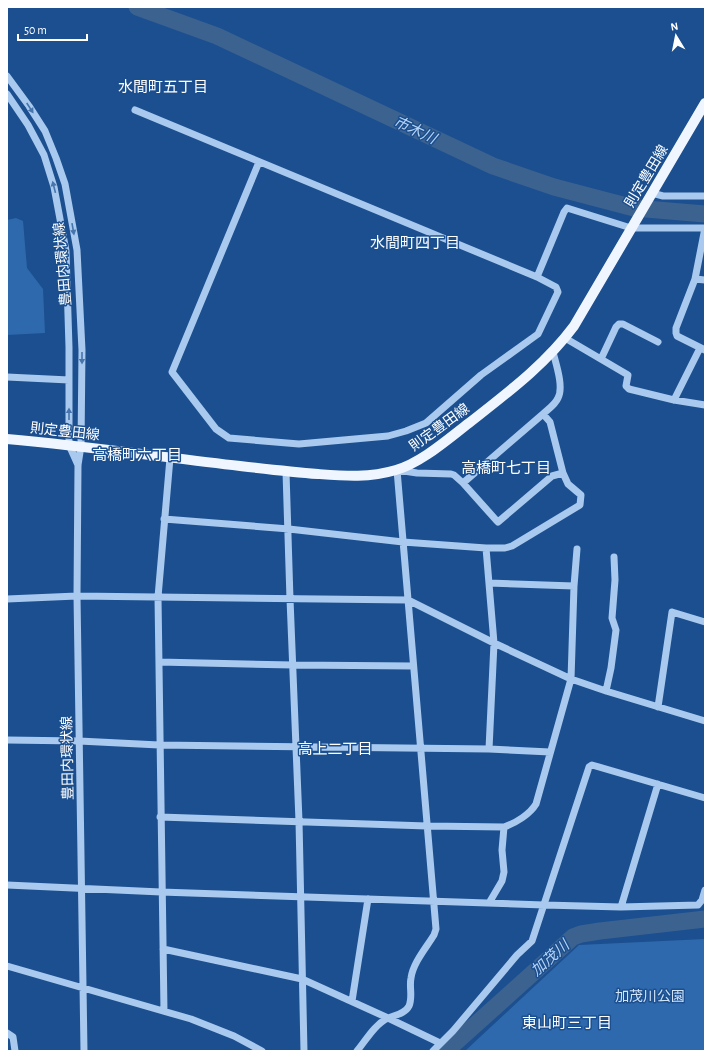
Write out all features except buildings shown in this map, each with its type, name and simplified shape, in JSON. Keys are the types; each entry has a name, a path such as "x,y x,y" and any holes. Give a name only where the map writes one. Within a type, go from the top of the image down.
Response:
{"main road":[{"name":"則定豊田線","path":"7,439 82,446 286,472 352,476 375,475 397,470 410,464 438,447 512,389 553,352 565,338 574,326 705,104"}],"street":[{"name":"豊田内環状線","path":"7,76 45,131 56,158 66,184 77,250 82,350 82,446 78,465 78,596 84,1051"},
{"name":"豊田内環状線","path":"7,94 28,125 44,155 54,187 66,251 69,445 78,465"},
{"path":"135,110 537,278 556,287 558,292 538,334 481,375 426,423 406,431 388,436 336,442 299,444 229,438 216,429 172,372 259,162"},
{"path":"652,193 663,196 705,196"},
{"path":"537,278 567,208 631,228 705,228 695,279 676,328 677,336 703,349 674,400"},
{"path":"695,279 705,280"},
{"path":"601,359 616,327 619,324 623,324 658,342"},
{"path":"565,338 628,375 626,386 628,388 674,400 705,405"},
{"path":"463,483 555,403 560,393 560,381 553,352"},
{"path":"7,377 69,380"},
{"path":"164,519 289,529 403,542 505,548 512,546 580,505 581,495 568,484 563,473 550,422 542,414"},
{"path":"164,1011 161,892 158,597 170,458"},
{"path":"357,1051 378,1025 388,1018 398,1015 408,1007 412,971 434,935 436,929 397,470 417,473 454,475 498,522 552,476 563,473"},
{"path":"286,472 299,821 304,1051"},
{"path":"486,548 494,642 489,749"},
{"path":"160,817 427,826 504,827 510,825 532,810 536,804 571,679 576,550"},
{"path":"606,691 611,668 616,630 612,618 615,580 614,557"},
{"path":"489,582 574,586"},
{"path":"7,599 78,596 408,600 571,679 705,721"},
{"path":"658,707 672,612 705,622"},
{"path":"159,662 293,666 413,666"},
{"path":"7,740 79,741 159,745 489,749 550,752"},
{"path":"433,1051 453,1032 517,955 532,941 592,764 705,798"},
{"path":"621,907 658,784"},
{"path":"489,903 502,881 504,872 502,850 504,827"},
{"path":"7,885 161,892 621,907 698,905 702,900 705,890"},
{"path":"352,1001 368,899"},
{"path":"163,950 302,979 440,1043"},
{"path":"7,966 191,1019 234,1036 262,1051"},
{"path":"7,1033 13,1036 14,1051"}],"green space":[{"path":"16,218 23,221 27,268 43,289 45,333 7,335 7,220"},
{"name":"加茂川公園","path":"705,939 705,1051 465,1051 579,945"}],"waterway":[{"name":"市木川","path":"137,7 217,36 493,166 554,187 634,208 705,214"},
{"name":"加茂川","path":"446,1051 573,937 600,931 705,919"}],"district":[{"name":"水間町五丁目","path":"163,87"},
{"name":"水間町四丁目","path":"415,243"},
{"name":"高橋町六丁目","path":"137,455"},
{"name":"高橋町七丁目","path":"506,468"},
{"name":"高上二丁目","path":"335,749"},
{"name":"東山町三丁目","path":"567,1023"}]}
